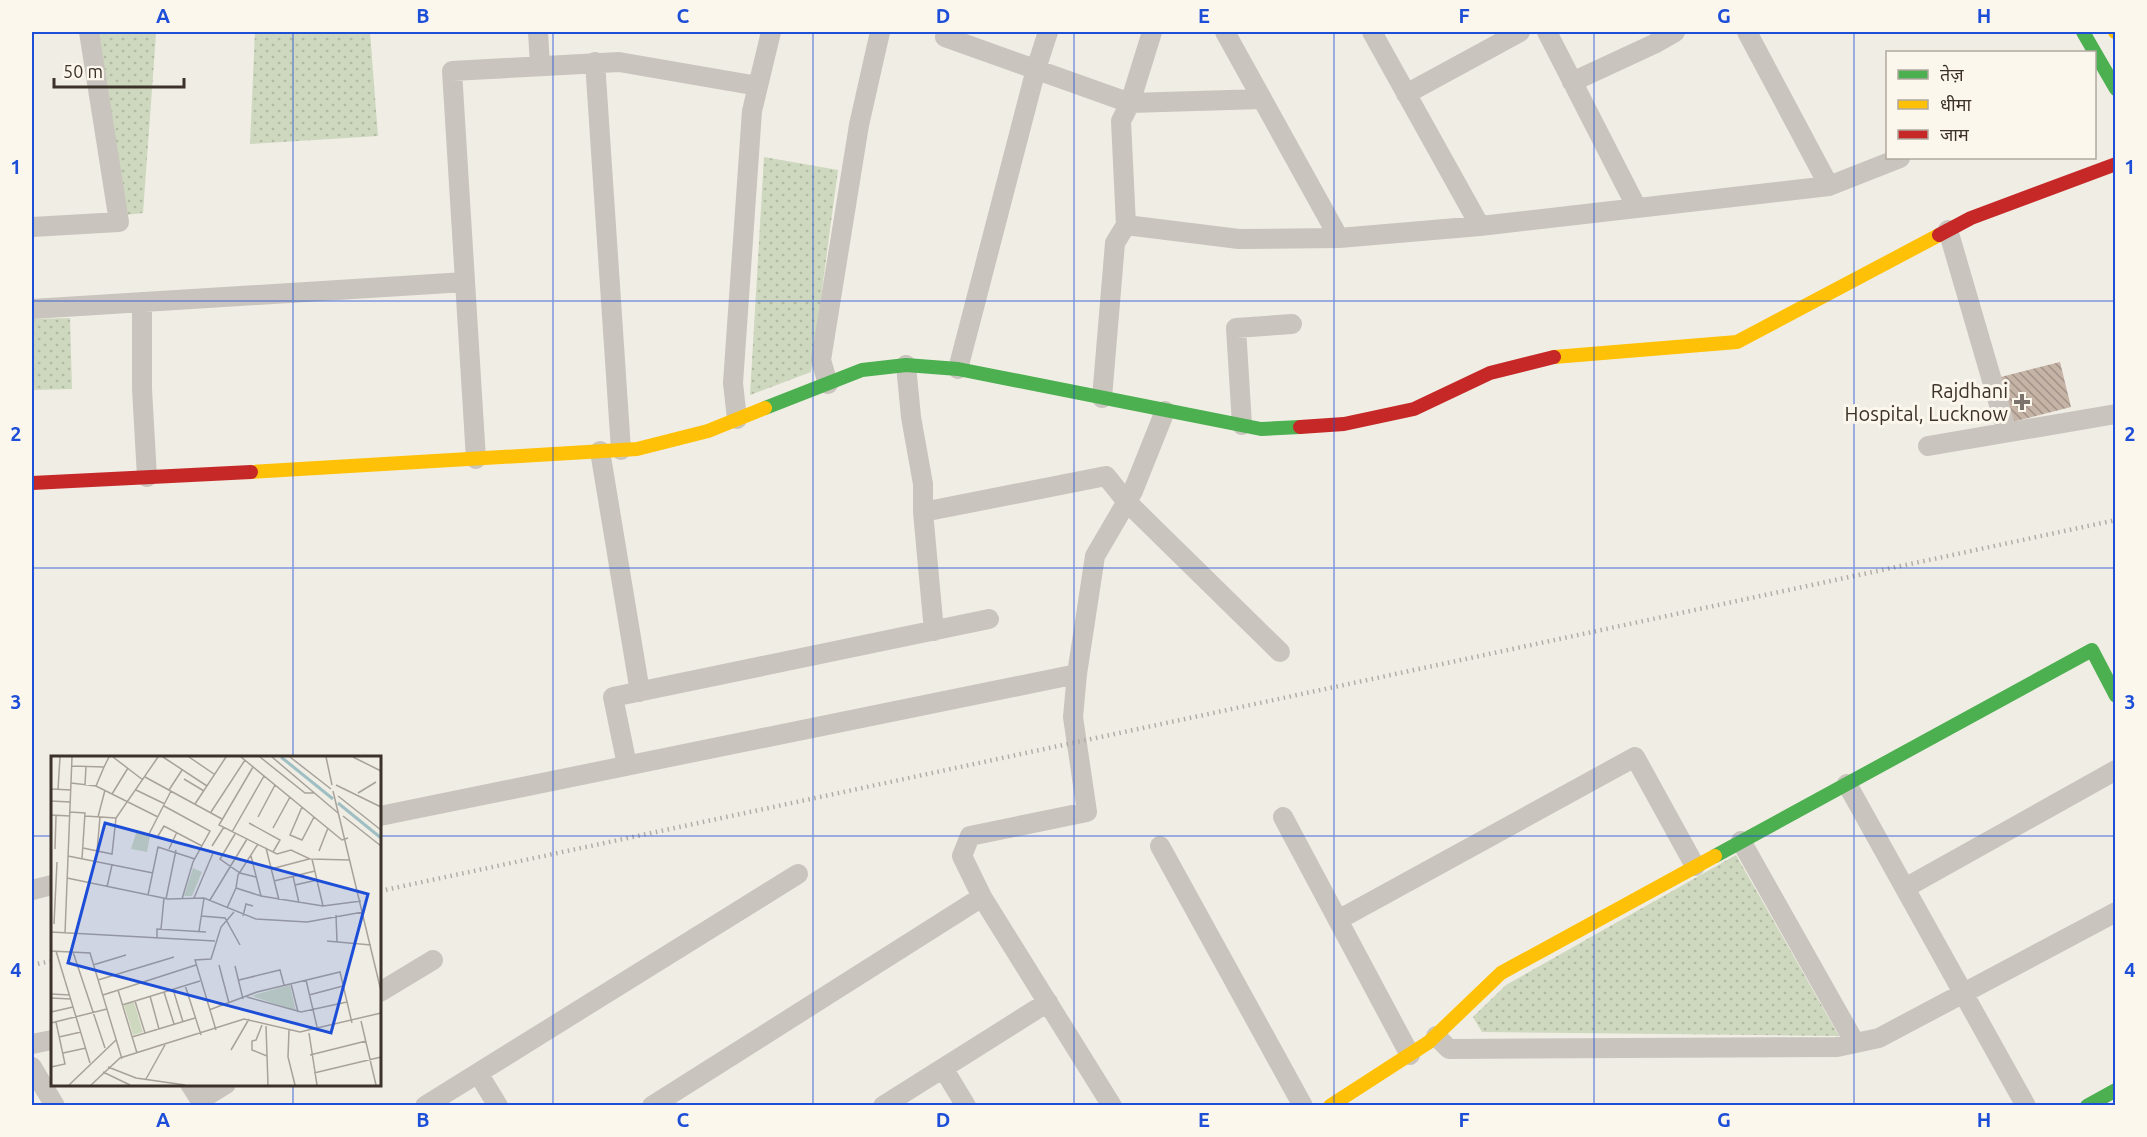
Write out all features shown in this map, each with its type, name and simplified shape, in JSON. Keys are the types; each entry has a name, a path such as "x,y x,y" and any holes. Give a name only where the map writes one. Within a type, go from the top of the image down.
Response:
{"street":[{"path":"32,227 119,222 89,32"},
{"path":"538,32 540,65"},
{"path":"737,419 733,384 752,111 771,32"},
{"path":"828,384 821,360 859,125 880,32"},
{"path":"947,32 945,37 1130,103 1262,99"},
{"path":"958,369 1036,69 1048,32"},
{"path":"1102,398 1115,243 1126,225 1121,121 1130,103 1152,32"},
{"path":"1225,32 1339,238"},
{"path":"1372,32 1480,226"},
{"path":"1407,94 1520,32"},
{"path":"1547,32 1637,208"},
{"path":"1572,81 1654,44 1675,32"},
{"path":"1747,32 1829,186"},
{"path":"2083,32 2092,51"},
{"path":"2096,59 2106,80"},
{"path":"595,62 621,450"},
{"path":"476,459 452,71 620,62 758,86"},
{"path":"1126,225 1239,239 1339,238 1480,226 1829,186 1897,159"},
{"path":"32,483 476,459 644,447 708,431 862,370 906,365 958,369 1261,429 1344,424 1414,409 1490,373 1548,358 1737,342 1971,218 2115,164"},
{"path":"1948,230 2007,432"},
{"path":"32,309 465,282"},
{"path":"142,302 142,389 147,477"},
{"path":"1242,425 1236,328 1292,324"},
{"path":"906,365 911,417 923,484 923,512 934,631"},
{"path":"1112,1106 982,897 962,856 970,836 1087,812 1072,717 1095,556 1133,491 1165,411"},
{"path":"1928,446 2115,414"},
{"path":"600,451 640,692"},
{"path":"923,512 1106,476 1127,502 1280,652"},
{"path":"627,765 613,697 989,619"},
{"path":"1330,1106 1436,1036 1501,973 2092,650 2115,696"},
{"path":"381,816 1077,674"},
{"path":"1338,920 1635,757 1695,866"},
{"path":"1905,888 2115,770"},
{"path":"1847,784 2026,1106"},
{"path":"1283,817 1410,1055"},
{"path":"1742,841 1855,1043"},
{"path":"1160,846 1303,1106"},
{"path":"425,1106 798,874"},
{"path":"32,890 51,885"},
{"path":"652,1106 982,897"},
{"path":"1436,1036 1449,1049 1837,1047 1879,1038 2115,912"},
{"path":"381,991 433,960"},
{"path":"883,1106 1048,1002"},
{"path":"32,1044 51,1040"},
{"path":"32,1067 55,1106"},
{"path":"943,1068 966,1106"},
{"path":"478,1072 498,1106"},
{"path":"198,1097 222,1086"},
{"path":"2087,1106 2115,1090"}],"green space":[{"path":"98,32 156,34 143,213 126,215"},
{"path":"255,32 370,32 378,136 250,144"},
{"path":"764,157 838,170 811,372 750,395"},
{"path":"70,318 72,389 32,390 32,319"},
{"path":"1736,855 1839,1036 1482,1032 1473,1017 1506,985"}],"building":[{"path":"2060,362 2071,407 2008,423 1997,378"}],"railway":[{"path":"381,891 2116,520"},
{"path":"32,965 51,961"}],"traffic: fast":[{"path":"2083,32 2094,51"},
{"path":"2096,54 2116,89"},
{"path":"765,408 862,370 906,365 958,369 1261,429 1300,427"},
{"path":"1715,856 2092,650 2116,696"},
{"path":"2087,1106 2116,1090"}],"traffic: slow":[{"path":"1554,357 1737,342 1939,235"},
{"path":"251,472 637,449 708,431 765,408"},
{"path":"1330,1106 1429,1042 1501,973 1715,856"}],"traffic: jam":[{"path":"1939,235 1971,218 2116,164"},
{"path":"1300,427 1344,424 1414,409 1490,373 1554,357"},
{"path":"32,483 251,472"}],"place":[{"name":"Rajdhani Hospital, Lucknow","path":"2022,402"}]}
